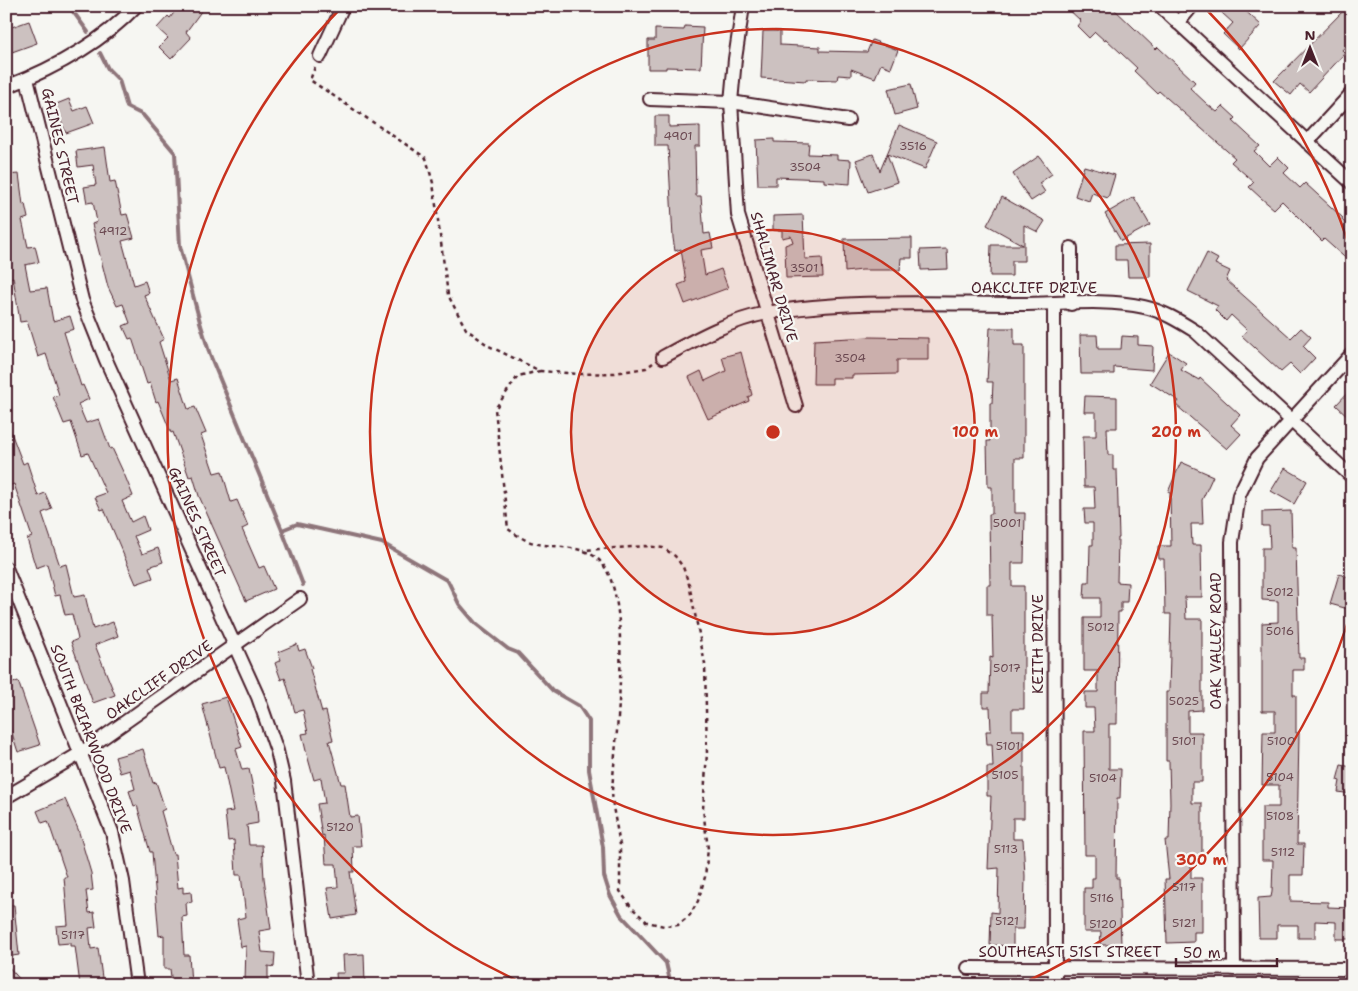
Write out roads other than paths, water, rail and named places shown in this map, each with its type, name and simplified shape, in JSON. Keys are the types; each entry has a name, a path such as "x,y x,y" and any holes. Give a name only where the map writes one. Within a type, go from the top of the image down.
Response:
{"street":[{"path":"6,88 27,79 107,32 136,6"},
{"path":"320,56 343,6"},
{"name":"SHALIMAR DRIVE","path":"743,6 735,59 732,102 733,160 738,215 766,314 796,406"},
{"path":"1160,6 1352,183"},
{"path":"1178,23 1192,6"},
{"name":"GAINES STREET","path":"27,79 82,300 106,360 268,725 284,781 308,985"},
{"path":"1307,142 1352,93"},
{"path":"650,99 732,102 848,120"},
{"path":"1071,248 1071,304"},
{"name":"OAKCLIFF DRIVE","path":"663,356 708,332 766,314 818,307 1054,304 1124,304 1145,307 1170,315 1195,331 1352,477"},
{"name":"KEITH DRIVE","path":"1054,304 1054,985"},
{"name":"OAK VALLEY ROAD","path":"1234,969 1233,525 1239,495 1257,458 1352,354"},
{"name":"SOUTH BRIARWOOD DRIVE","path":"6,568 112,832 123,881 137,985"},
{"name":"OAKCLIFF DRIVE","path":"6,797 81,753 235,647 300,599"},
{"name":"SOUTHEAST 51ST STREET","path":"968,968 1352,969"}],"waterway":[{"path":"69,6 88,32"},
{"path":"100,53 108,69 119,80 127,107 143,115 175,153 180,246 200,322 210,355 282,530 297,524 382,543 448,581 459,604 476,624 508,649 518,653 553,691 579,706 589,721 589,770 603,847 604,876 610,895 621,915 666,963 671,985"},
{"path":"282,530 303,585"}]}
